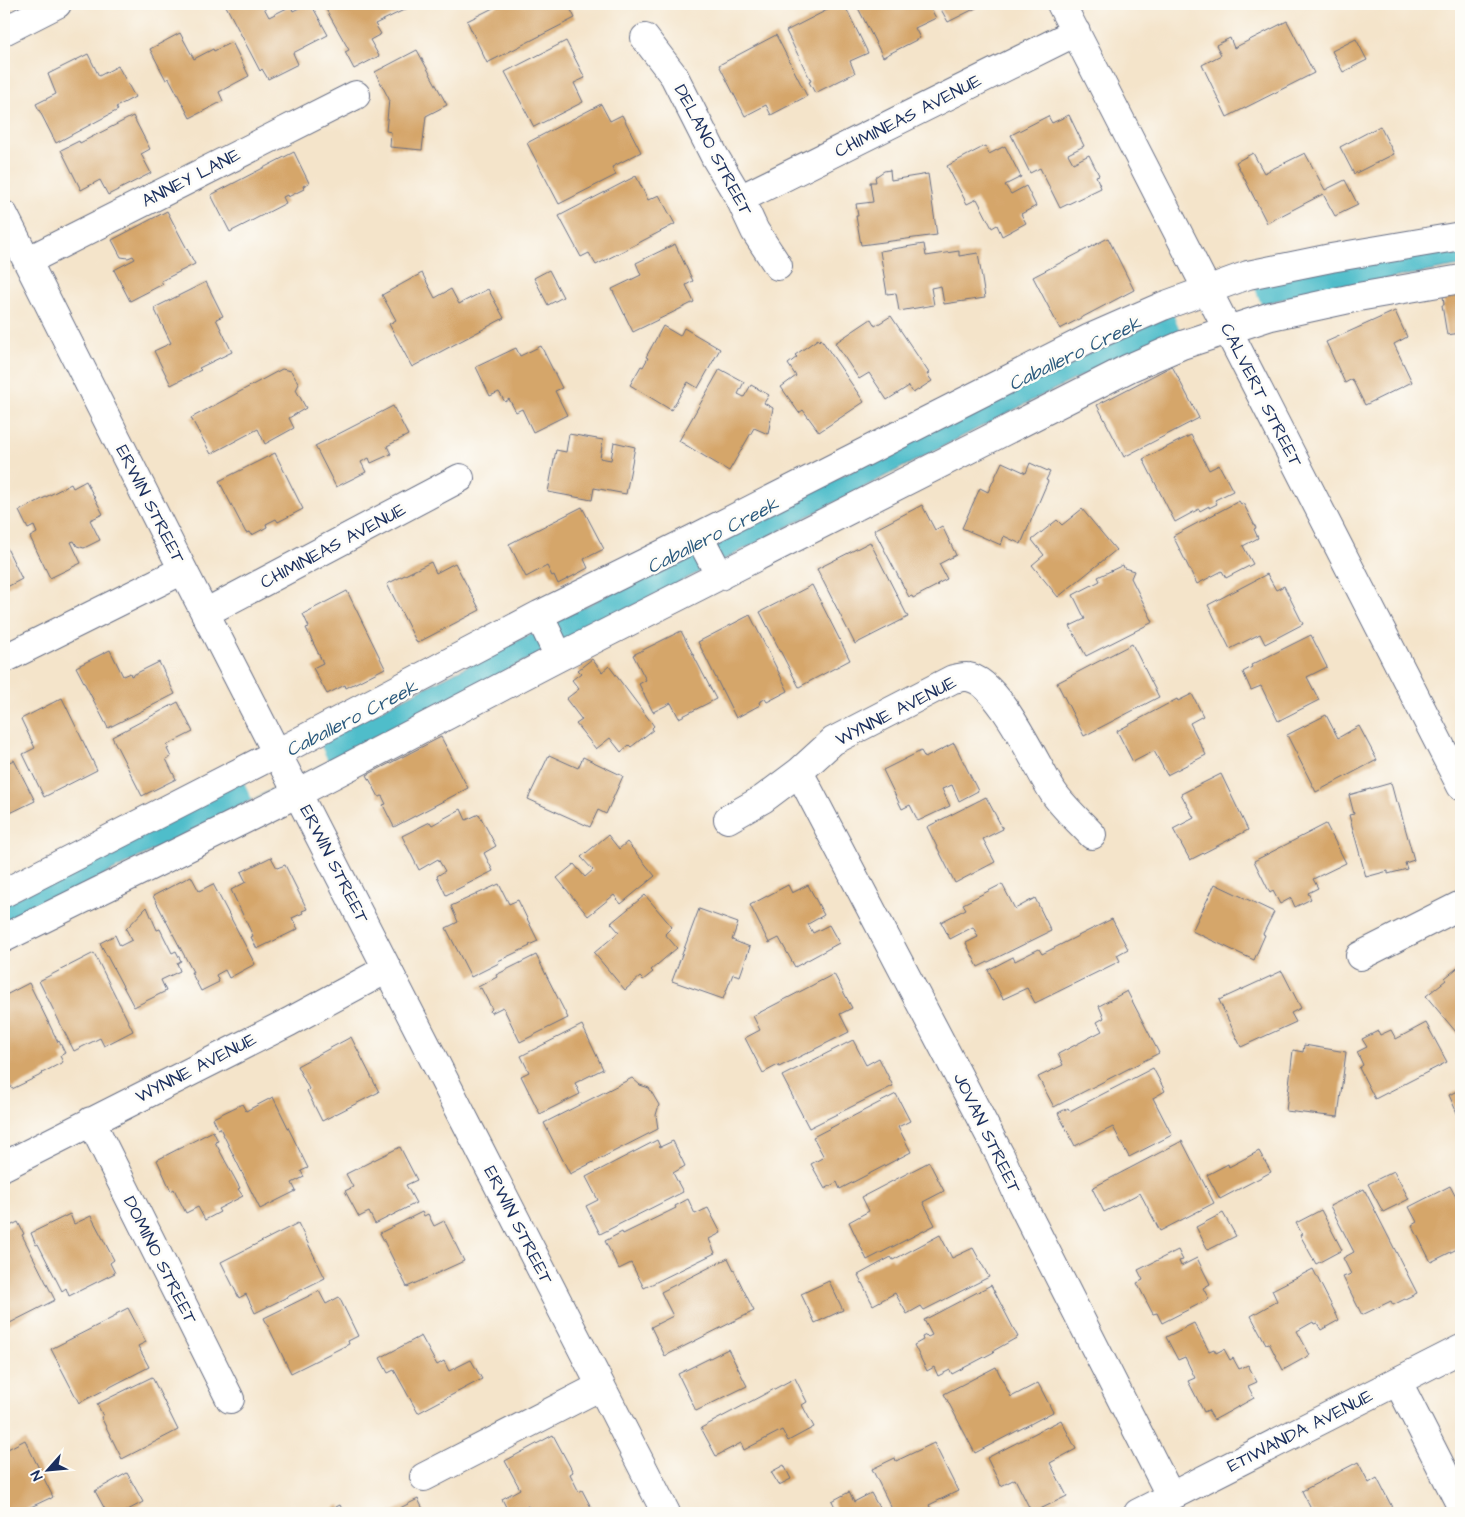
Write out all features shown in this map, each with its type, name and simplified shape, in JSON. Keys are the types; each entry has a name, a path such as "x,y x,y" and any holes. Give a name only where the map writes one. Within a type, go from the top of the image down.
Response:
{"street":[{"path":"4,31 57,4"},
{"name":"CALVERT STREET","path":"1061,4 1461,786"},
{"name":"CHIMINEAS AVENUE","path":"740,199 1076,32"},
{"name":"DELANO STREET","path":"645,38 674,76 715,157 740,199 755,231 778,266"},
{"name":"ANNEY LANE","path":"27,261 356,95"},
{"name":"ERWIN STREET","path":"4,215 183,570 666,1513"},
{"path":"4,893 557,653 720,576 1129,368 1182,345 1248,276 1322,260 1461,236"},
{"path":"4,938 541,619 699,536 1090,338 1163,306 1218,309 1271,316 1461,279"},
{"name":"CHIMINEAS AVENUE","path":"205,613 460,478"},
{"path":"699,536 720,576"},
{"path":"4,659 183,570"},
{"path":"541,619 557,653"},
{"name":"WYNNE AVENUE","path":"728,819 764,799 833,742 953,679 968,676 982,683 994,694 1010,717 1054,793 1092,835"},
{"name":"JOVAN STREET","path":"799,772 1000,1154 1021,1202 1171,1497"},
{"path":"1360,956 1461,905"},
{"name":"WYNNE AVENUE","path":"4,1166 289,1022 387,969"},
{"name":"DOMINO STREET","path":"91,1121 230,1399"},
{"name":"ETIWANDA AVENUE","path":"1138,1513 1461,1349"},
{"path":"1398,1382 1461,1506"},
{"path":"424,1477 601,1386"}],"water":[{"path":"1461,245 1461,266 1323,290 1261,304 1114,360 4,926 4,905 243,780 1104,343 1252,281"}],"pier":[{"path":"1252,281 1261,304 1182,335 1173,313"},
{"path":"319,742 328,761 252,799 243,780"}],"building":[{"path":"231,4 262,4 269,17 291,6 293,11 311,4 328,35 293,53 298,64 268,79 262,69 260,71 226,6"},
{"path":"323,4 405,4 408,8 375,24 381,34 370,40 379,56 354,69 345,52 349,50"},
{"path":"498,4 568,4 575,18 487,63 467,21"},
{"path":"839,4 844,4 868,53 850,61 855,73 815,93 786,31"},
{"path":"856,4 928,4 936,18 915,28 920,38 883,57"},
{"path":"938,4 984,4 948,22"},
{"path":"1287,21 1314,73 1227,117 1202,65 1221,55 1216,45 1230,38 1234,48"},
{"path":"180,33 194,59 232,42 249,76 219,92 223,101 190,118 169,78 166,80 150,49"},
{"path":"776,35 807,96 771,115 766,105 745,116 719,65"},
{"path":"1356,39 1367,60 1343,72 1332,51"},
{"path":"566,41 585,78 574,83 583,102 534,127 505,72"},
{"path":"417,50 447,105 426,116 422,150 390,147 391,132 386,131 389,99 375,72"},
{"path":"88,54 99,76 118,66 135,97 116,107 118,110 56,143 36,104 56,94 48,74"},
{"path":"601,104 610,121 622,115 641,152 612,167 616,175 559,204 527,143"},
{"path":"1069,115 1084,146 1068,154 1073,163 1089,155 1099,175 1096,176 1101,188 1060,208 1040,168 1030,173 1011,135 1048,116 1052,123"},
{"path":"133,116 150,149 141,154 151,173 108,195 100,180 81,190 61,150 79,141 80,143"},
{"path":"1380,126 1394,154 1354,174 1340,147"},
{"path":"985,146 989,154 1005,146 1021,177 1005,185 1011,194 1026,186 1036,206 1021,214 1026,223 1002,236 997,225 992,228 977,199 967,204 947,166"},
{"path":"294,152 309,183 303,186 304,189 288,197 287,195 283,197 286,203 230,232 211,195"},
{"path":"1253,153 1264,173 1305,153 1325,190 1345,180 1358,205 1335,216 1323,194 1267,223 1236,162"},
{"path":"890,170 891,180 928,174 937,235 861,245 856,204 873,202 870,182 876,182 875,177 884,171"},
{"path":"636,176 648,200 659,195 675,224 596,265 589,253 581,257 559,216"},
{"path":"167,211 195,264 161,281 163,284 130,301 114,270 135,259 133,256 128,258 121,257 112,240"},
{"path":"1108,238 1134,290 1060,329 1033,277"},
{"path":"675,244 693,281 686,285 694,302 633,332 612,289 641,275 636,263"},
{"path":"924,244 926,256 959,251 959,256 978,253 985,298 944,304 941,286 931,288 934,305 899,311 896,293 887,294 880,251"},
{"path":"549,270 563,297 548,305 534,278"},
{"path":"422,273 435,298 451,289 459,304 488,289 504,318 412,367 389,324 396,320 382,295"},
{"path":"206,282 223,316 216,319 232,352 199,368 201,370 171,385 154,351 171,343 154,308"},
{"path":"1461,292 1461,333 1447,335 1442,305 1444,305 1443,295"},
{"path":"1395,311 1407,337 1394,344 1412,382 1365,405 1352,379 1345,383 1326,342"},
{"path":"891,316 929,373 927,374 932,381 913,393 909,386 887,400 869,373 859,379 835,343 871,319 875,326"},
{"path":"663,326 680,336 684,328 720,349 698,388 688,382 671,410 630,385 641,366 643,367 648,358 646,357"},
{"path":"818,339 819,341 821,339 864,402 819,432 803,410 799,413 781,387 796,376 788,364 797,357 795,355"},
{"path":"541,346 562,388 555,391 567,415 533,432 522,409 516,412 509,399 505,402 499,392 490,396 476,367 516,348 520,356"},
{"path":"1172,366 1199,418 1124,457 1097,405"},
{"path":"282,369 291,371 299,384 296,390 306,408 289,418 294,428 265,444 258,429 211,454 191,418"},
{"path":"720,369 744,382 738,394 744,397 751,385 769,395 764,403 773,408 768,434 754,428 729,471 679,441"},
{"path":"393,406 408,435 387,446 391,454 371,463 369,458 361,462 366,472 336,487 315,446"},
{"path":"569,434 603,440 600,458 611,460 614,442 635,447 626,494 594,488 592,500 548,492 556,450 566,452"},
{"path":"1191,435 1209,470 1219,465 1233,491 1215,500 1217,504 1200,511 1199,509 1175,522 1143,459"},
{"path":"275,453 303,509 278,522 276,519 266,524 267,527 252,535 250,532 246,533 219,481"},
{"path":"1002,462 1026,473 1030,463 1050,472 1046,480 1048,481 1021,544 1004,536 1001,545 962,528 980,488 988,492"},
{"path":"86,481 103,514 90,520 100,540 84,548 77,546 74,541 71,542 81,563 50,578 30,537 37,533 34,526 28,529 19,511 71,484 73,488"},
{"path":"1239,501 1241,504 1243,503 1256,528 1254,529 1258,538 1243,546 1253,564 1226,578 1222,571 1197,584 1173,536"},
{"path":"922,505 935,530 942,526 956,555 939,564 947,579 913,598 912,596 909,597 874,530"},
{"path":"582,507 604,549 584,559 588,568 558,584 547,566 526,577 509,544"},
{"path":"1082,509 1116,550 1058,597 1032,565 1044,555 1032,540 1057,520 1062,525"},
{"path":"4,542 22,579 7,587 4,586"},
{"path":"870,542 908,617 855,644 817,569"},
{"path":"431,562 436,573 455,563 480,610 417,643 387,584"},
{"path":"1123,565 1124,568 1134,571 1131,578 1153,622 1086,656 1070,626 1085,619 1073,595 1100,581 1098,577"},
{"path":"1267,574 1276,590 1284,586 1303,624 1265,644 1260,634 1230,649 1208,605"},
{"path":"812,585 850,660 799,687 760,612"},
{"path":"347,591 385,668 346,688 345,685 327,694 313,668 323,663 306,628 309,627 303,614"},
{"path":"750,615 788,691 767,702 765,699 759,702 760,705 736,718 698,642"},
{"path":"681,631 716,699 679,718 671,703 653,712 639,684 646,680 633,655"},
{"path":"1311,635 1327,667 1307,677 1319,700 1278,721 1261,686 1251,690 1243,672 1252,667 1251,665"},
{"path":"1132,644 1159,697 1084,736 1057,683"},
{"path":"110,650 123,676 130,673 131,676 159,662 175,694 108,728 76,667"},
{"path":"592,659 602,672 609,666 654,726 653,730 631,747 629,745 621,752 610,738 596,749 576,724 582,720 566,699 579,689 572,680 581,673 578,670"},
{"path":"1192,694 1203,716 1190,723 1206,755 1167,775 1154,751 1133,762 1117,731 1177,699 1178,701"},
{"path":"62,698 97,770 44,797 23,754 35,748 21,719"},
{"path":"178,702 193,732 167,745 171,757 166,759 176,779 142,796 112,737"},
{"path":"1326,715 1338,738 1359,726 1377,760 1316,792 1287,735"},
{"path":"441,737 468,788 394,827 383,805 386,804 382,796 379,797 367,775"},
{"path":"954,743 978,791 959,801 952,785 942,789 950,806 918,821 910,805 902,809 883,770 921,751 925,758"},
{"path":"549,755 578,768 583,757 623,776 606,814 598,810 590,827 528,799"},
{"path":"14,760 35,801 4,816 4,764"},
{"path":"1221,774 1248,830 1190,860 1173,829 1194,818 1181,794"},
{"path":"1391,783 1414,860 1405,863 1407,869 1388,874 1388,871 1366,877 1349,815 1354,814 1349,795"},
{"path":"986,797 1003,829 983,839 995,862 955,883 927,827"},
{"path":"461,809 466,820 479,814 496,846 484,853 493,871 446,895 437,876 445,871 438,859 419,870 402,836 430,822 432,825"},
{"path":"1326,824 1346,863 1313,879 1318,888 1308,893 1311,899 1295,907 1291,898 1280,904 1273,891 1270,893 1254,861"},
{"path":"608,835 619,849 627,842 655,876 621,904 614,895 588,916 557,878 574,864 585,877 593,870 581,857"},
{"path":"271,857 277,868 285,865 307,909 292,918 298,929 257,949 251,937 253,936 231,890 246,882 241,872"},
{"path":"191,876 199,891 213,884 255,964 229,978 225,970 216,975 219,982 201,991 153,896"},
{"path":"499,884 509,904 518,900 538,941 471,977 446,928 458,922 451,906"},
{"path":"1002,884 1015,909 1035,898 1051,931 978,967 966,943 978,937 973,927 950,939 941,922 966,909 963,904"},
{"path":"1215,884 1274,912 1263,934 1265,935 1254,960 1192,931"},
{"path":"788,885 792,893 808,885 824,915 808,924 813,933 829,925 839,943 795,967 779,938 769,943 750,905"},
{"path":"645,895 672,927 665,934 677,948 651,970 653,972 643,980 640,977 625,990 594,953 619,932 611,923"},
{"path":"147,907 157,930 160,929 172,953 176,951 181,961 177,963 180,971 161,980 166,991 134,1007 100,943 115,935 120,946 132,940 126,929"},
{"path":"699,909 738,923 732,940 750,947 740,976 733,974 723,999 672,981"},
{"path":"1112,919 1128,949 1117,955 1120,961 1035,1003 1027,988 1003,999 988,970 1013,957 1015,961 1039,949 1042,954"},
{"path":"94,953 133,1031 104,1046 100,1038 74,1051 39,981"},
{"path":"536,955 568,1018 520,1042 503,1007 491,1013 492,1009 481,988 479,989 478,987 497,977 496,975"},
{"path":"1461,965 1461,1038 1426,996"},
{"path":"1282,971 1301,1008 1291,1013 1296,1022 1241,1047 1219,1000"},
{"path":"834,974 852,1008 840,1014 849,1032 763,1073 745,1038 760,1030 753,1016"},
{"path":"29,983 65,1053 60,1056 63,1062 12,1089 4,1071 4,996"},
{"path":"1127,991 1159,1053 1054,1107 1038,1077 1063,1065 1058,1054 1102,1031 1097,1022 1104,1018 1099,1006"},
{"path":"1426,1023 1447,1062 1375,1099 1359,1068 1363,1065 1357,1052 1367,1047 1362,1039 1378,1031 1380,1035 1391,1030 1396,1039"},
{"path":"582,1025 603,1069 575,1083 580,1094 540,1114 521,1076 529,1072 521,1056"},
{"path":"351,1037 379,1092 322,1121 297,1066"},
{"path":"853,1040 866,1065 879,1058 893,1086 809,1128 782,1076"},
{"path":"1304,1045 1346,1052 1338,1117 1286,1111 1293,1050 1303,1052"},
{"path":"1153,1068 1165,1091 1153,1098 1172,1135 1129,1157 1113,1127 1075,1146 1058,1113 1068,1108 1070,1111"},
{"path":"632,1078 640,1085 649,1088 659,1105 656,1115 658,1129 570,1174 544,1123"},
{"path":"1461,1089 1461,1122 1449,1095"},
{"path":"896,1094 910,1121 898,1127 911,1152 840,1189 837,1182 825,1189 811,1164 824,1157 813,1137"},
{"path":"273,1097 308,1168 301,1171 304,1177 292,1183 296,1191 260,1209 220,1128 218,1129 213,1118 242,1104 246,1111"},
{"path":"213,1131 218,1141 215,1142 243,1196 218,1209 220,1212 205,1220 198,1207 186,1213 174,1189 171,1191 157,1160"},
{"path":"657,1140 660,1147 673,1141 685,1166 673,1173 683,1192 600,1234 586,1206 598,1200 586,1177"},
{"path":"1182,1141 1214,1203 1160,1231 1140,1193 1104,1212 1092,1188"},
{"path":"400,1147 417,1180 406,1185 416,1203 375,1224 369,1212 359,1217 345,1191 353,1187 346,1174"},
{"path":"1259,1151 1271,1172 1220,1199 1207,1175 1228,1164 1229,1167"},
{"path":"929,1162 944,1191 923,1202 935,1225 867,1260 849,1222 869,1211 862,1197"},
{"path":"1394,1171 1409,1199 1383,1212 1368,1184"},
{"path":"1450,1186 1458,1201 1461,1200 1461,1247 1431,1262 1412,1225 1417,1222 1409,1207"},
{"path":"1364,1189 1417,1293 1393,1305 1391,1301 1362,1315 1343,1277 1351,1274 1343,1258 1354,1252 1330,1206"},
{"path":"688,1199 695,1214 708,1208 721,1233 709,1239 715,1253 644,1288 631,1263 619,1269 605,1241 676,1208 675,1206"},
{"path":"1321,1210 1342,1250 1316,1264 1300,1235 1302,1234 1296,1223"},
{"path":"422,1212 424,1216 428,1214 434,1226 444,1221 464,1261 407,1287 380,1233"},
{"path":"1223,1213 1236,1236 1208,1250 1196,1227"},
{"path":"70,1214 74,1224 91,1216 114,1260 110,1263 115,1273 69,1296 66,1288 62,1291 31,1233"},
{"path":"18,1222 24,1234 22,1235 55,1300 4,1326 4,1229"},
{"path":"298,1223 325,1278 255,1313 246,1294 239,1298 221,1262"},
{"path":"940,1235 952,1258 973,1248 989,1277 924,1310 921,1306 907,1314 895,1293 873,1305 858,1275 891,1257 893,1260"},
{"path":"1178,1250 1183,1260 1179,1261 1181,1266 1197,1258 1210,1284 1203,1288 1209,1299 1162,1323 1157,1313 1153,1314 1137,1283 1143,1280 1138,1270"},
{"path":"728,1258 754,1311 665,1356 651,1327 673,1316 661,1292"},
{"path":"1313,1269 1339,1320 1321,1330 1317,1323 1314,1324 1313,1322 1297,1331 1310,1355 1283,1370 1269,1343 1266,1344 1251,1316 1277,1301 1272,1290"},
{"path":"829,1281 843,1310 815,1323 801,1294"},
{"path":"991,1285 1018,1337 952,1374 950,1370 938,1376 934,1367 927,1371 914,1345 923,1340 922,1337 932,1335 924,1320"},
{"path":"319,1291 326,1304 339,1297 358,1336 348,1341 349,1344 291,1373 264,1318"},
{"path":"128,1308 146,1342 138,1346 149,1367 79,1403 51,1349"},
{"path":"1194,1323 1209,1351 1214,1349 1216,1353 1224,1349 1230,1360 1233,1358 1239,1369 1248,1365 1257,1382 1248,1386 1254,1398 1214,1420 1208,1410 1204,1412 1188,1381 1195,1378 1185,1357 1178,1360 1166,1337"},
{"path":"421,1336 437,1365 444,1361 449,1371 471,1360 482,1379 418,1413 394,1370 388,1373 380,1358"},
{"path":"728,1349 747,1386 696,1411 678,1374"},
{"path":"996,1367 1011,1397 1038,1383 1053,1412 975,1453 944,1394"},
{"path":"152,1377 178,1430 122,1459 101,1417 103,1416 97,1404"},
{"path":"795,1378 807,1402 802,1405 814,1427 788,1441 782,1430 744,1450 741,1443 716,1456 701,1428"},
{"path":"1061,1420 1076,1449 1050,1463 1067,1496 1032,1513 1015,1479 1001,1486 987,1458"},
{"path":"553,1435 573,1472 570,1474 579,1492 582,1490 593,1511 589,1513 532,1513 528,1506 516,1513 509,1513 502,1499 520,1489 505,1461"},
{"path":"25,1440 53,1497 18,1513 4,1513 4,1451"},
{"path":"934,1443 958,1491 929,1505 933,1513 894,1513 872,1469 895,1458 896,1461"},
{"path":"1358,1462 1369,1483 1377,1478 1395,1513 1334,1513 1332,1509 1323,1513 1313,1513 1302,1491"},
{"path":"784,1465 791,1479 779,1485 771,1472"},
{"path":"127,1473 143,1502 122,1513 107,1513 95,1491"},
{"path":"849,1492 854,1502 871,1493 882,1513 833,1513 837,1511 832,1501"},
{"path":"418,1499 425,1513 390,1513"},
{"path":"340,1505 344,1513 324,1513"}],"water label":[{"name":"Caballero Creek","path":"1075,354"},
{"name":"Caballero Creek","path":"713,536"},
{"name":"Caballero Creek","path":"352,719"}]}
